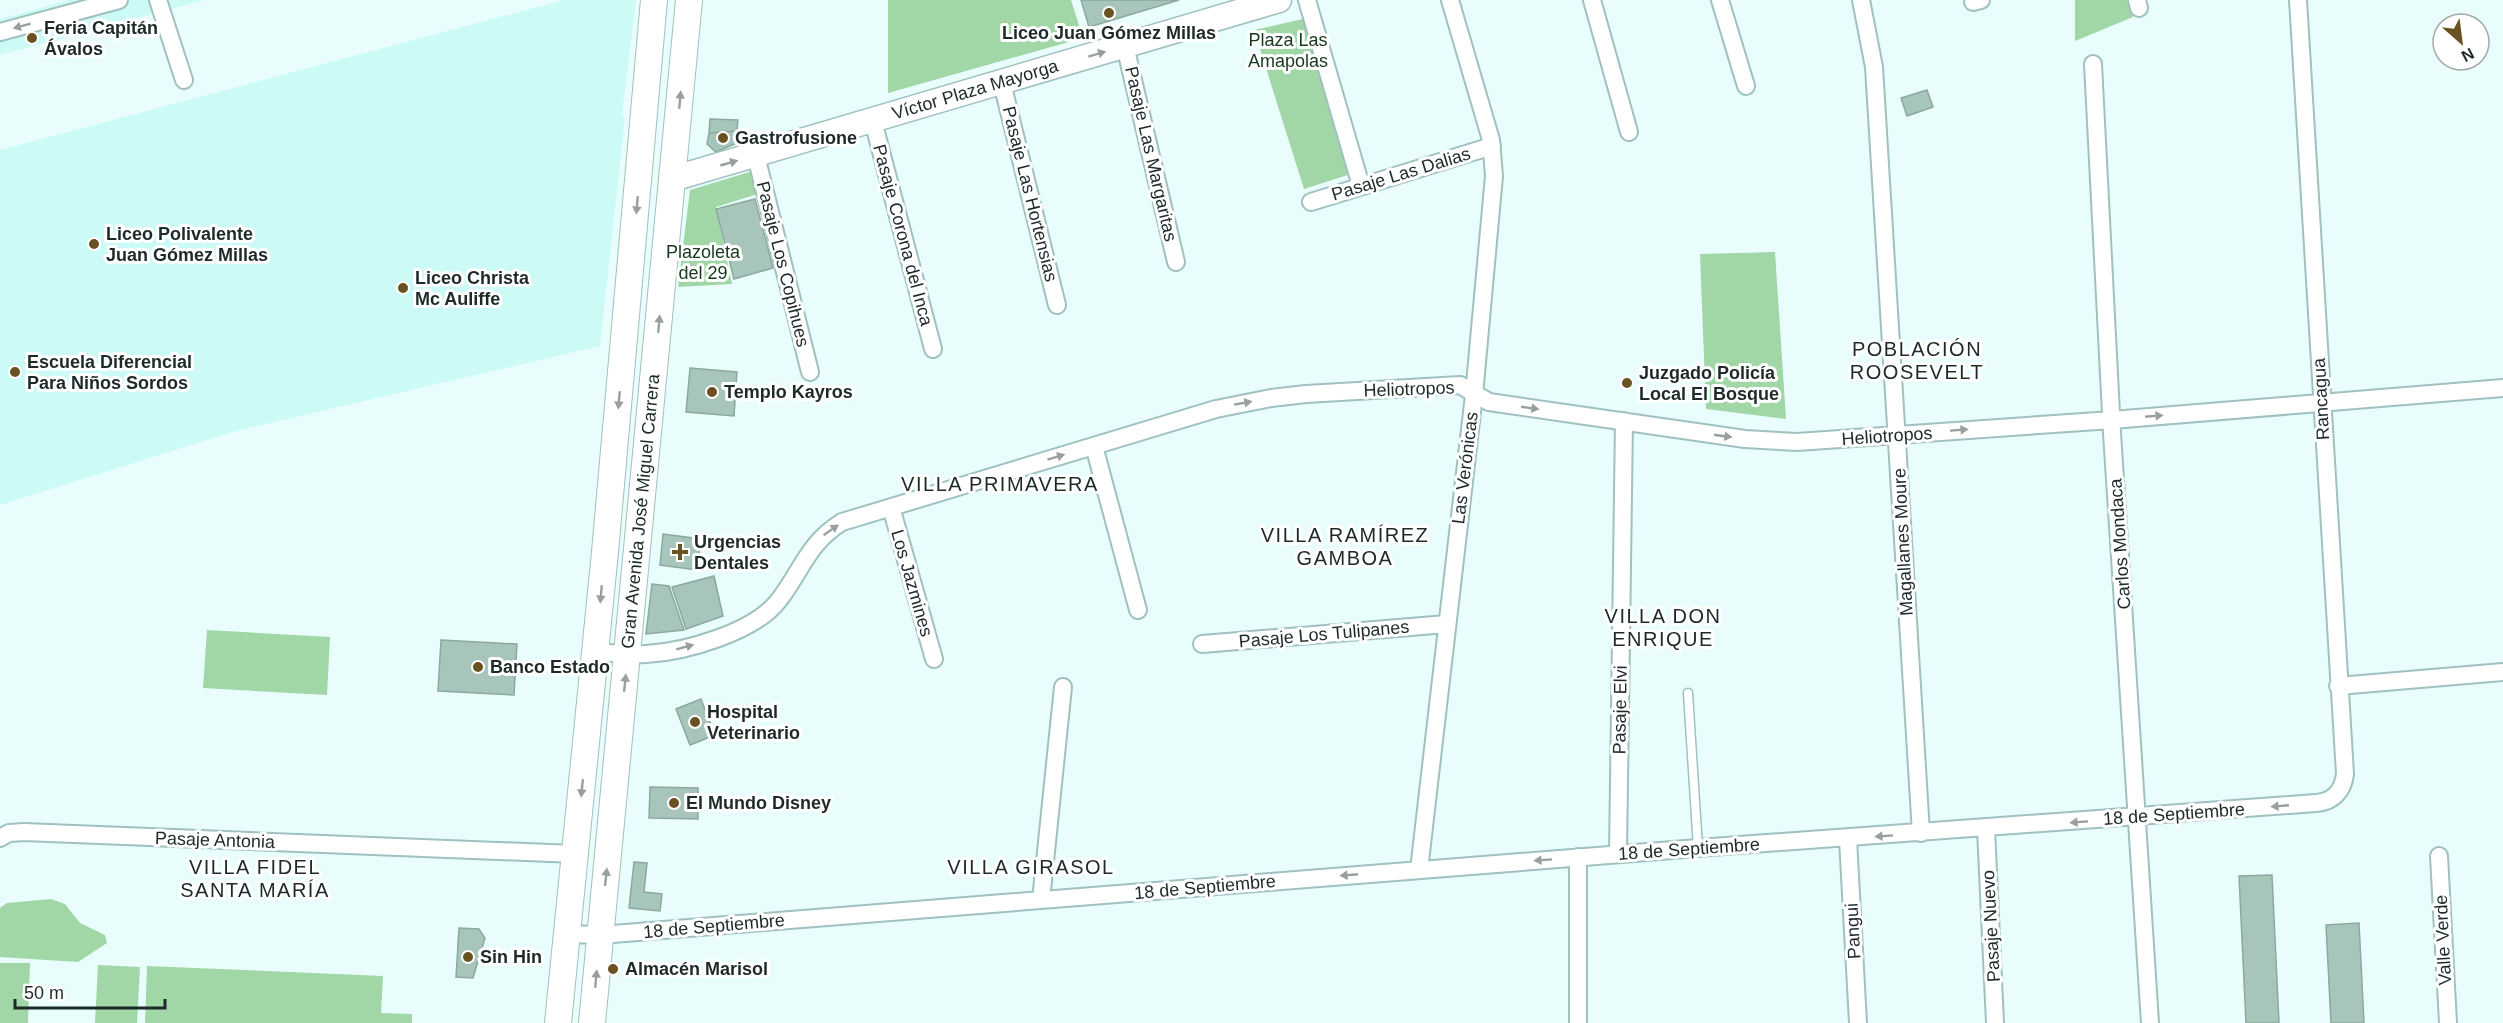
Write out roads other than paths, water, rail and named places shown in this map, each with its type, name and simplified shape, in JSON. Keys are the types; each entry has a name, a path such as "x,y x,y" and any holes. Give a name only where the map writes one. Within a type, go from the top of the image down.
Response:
{"main road":[{"name":"Gran Avenida José Miguel Carrera","path":"558,1023 595,652 654,0"},
{"name":"Gran Avenida José Miguel Carrera","path":"592,1023 689,0"},
{"path":"641,147 653,165 672,179"}],"street":[{"path":"0,32 119,0"},
{"path":"158,0 184,80"},
{"name":"Víctor Plaza Mayorga","path":"672,179 1279,0"},
{"path":"1307,0 1361,186"},
{"name":"Las Verónicas","path":"1419,870 1474,395 1494,176 1492,146 1450,0"},
{"path":"1592,0 1629,132"},
{"path":"1720,0 1746,86"},
{"name":"Magallanes Moure","path":"1861,0 1874,67 1921,833"},
{"name":"Rancagua","path":"2298,0 2344,774 2344,782 2336,795"},
{"name":"Pasaje Las Margaritas","path":"1125,46 1176,262"},
{"name":"Carlos Mondaca","path":"2093,64 2112,420 2150,1023"},
{"name":"Pasaje Las Hortensias","path":"1002,83 1057,305"},
{"name":"Pasaje Corona del Inca","path":"873,121 933,349"},
{"name":"Pasaje Las Dalias","path":"1311,202 1492,146"},
{"name":"Pasaje Los Copihues","path":"756,156 810,372"},
{"name":"Heliotropos","path":"595,652 646,654 681,648 748,627 769,612 779,600 807,554 821,537 842,522 1216,409 1271,398 1460,385 1489,402 1780,442 2112,420 2503,388"},
{"name":"Pasaje Elvi","path":"1618,855 1624,421"},
{"path":"1094,446 1138,610"},
{"name":"Los Jazmines","path":"891,507 934,659"},
{"name":"Pasaje Los Tulipanes","path":"1202,644 1447,624"},
{"path":"2338,686 2503,672"},
{"path":"1041,900 1063,687"},
{"name":"18 de Septiembre","path":"567,934 600,935 1578,857 2137,818 2323,802 2336,795"},
{"name":"Pasaje Nuevo","path":"1986,829 1995,1023"},
{"name":"Pasaje Antonia","path":"0,837 9,833 24,832 575,854"},
{"name":"Pangui","path":"1848,839 1858,1023"},
{"name":"Valle Verde","path":"2439,856 2448,1023"},
{"path":"1578,857 1578,1023"}],"lane":[{"path":"1688,693 1698,848"}],"place":[{"name":"Liceo Juan Gómez Millas","path":"1109,13"},
{"name":"Feria Capitán Ávalos","path":"32,38"},
{"name":"Gastrofusione","path":"723,138"},
{"name":"Liceo Polivalente Juan Gómez Millas","path":"94,244"},
{"name":"Liceo Christa Mc Auliffe","path":"403,288"},
{"name":"Escuela Diferencial Para Niños Sordos","path":"15,372"},
{"name":"Juzgado Policía Local El Bosque","path":"1627,383"},
{"name":"Templo Kayros","path":"712,392"},
{"name":"Urgencias Dentales","path":"680,552"},
{"name":"Banco Estado","path":"478,667"},
{"name":"Hospital Veterinario","path":"695,722"},
{"name":"El Mundo Disney","path":"674,803"},
{"name":"Sin Hin","path":"468,957"},
{"name":"Almacén Marisol","path":"613,969"}],"district":[{"name":"POBLACIÓN ROOSEVELT","path":"1917,360"},
{"name":"VILLA PRIMAVERA","path":"1000,484"},
{"name":"VILLA RAMÍREZ GAMBOA","path":"1345,546"},
{"name":"VILLA DON ENRIQUE","path":"1663,628"},
{"name":"VILLA GIRASOL","path":"1031,867"},
{"name":"VILLA FIDEL SANTA MARÍA","path":"255,878"}],"park label":[{"name":"Plaza Las Amapolas","path":"1288,50"},
{"name":"Plazoleta del 29","path":"703,262"}]}
